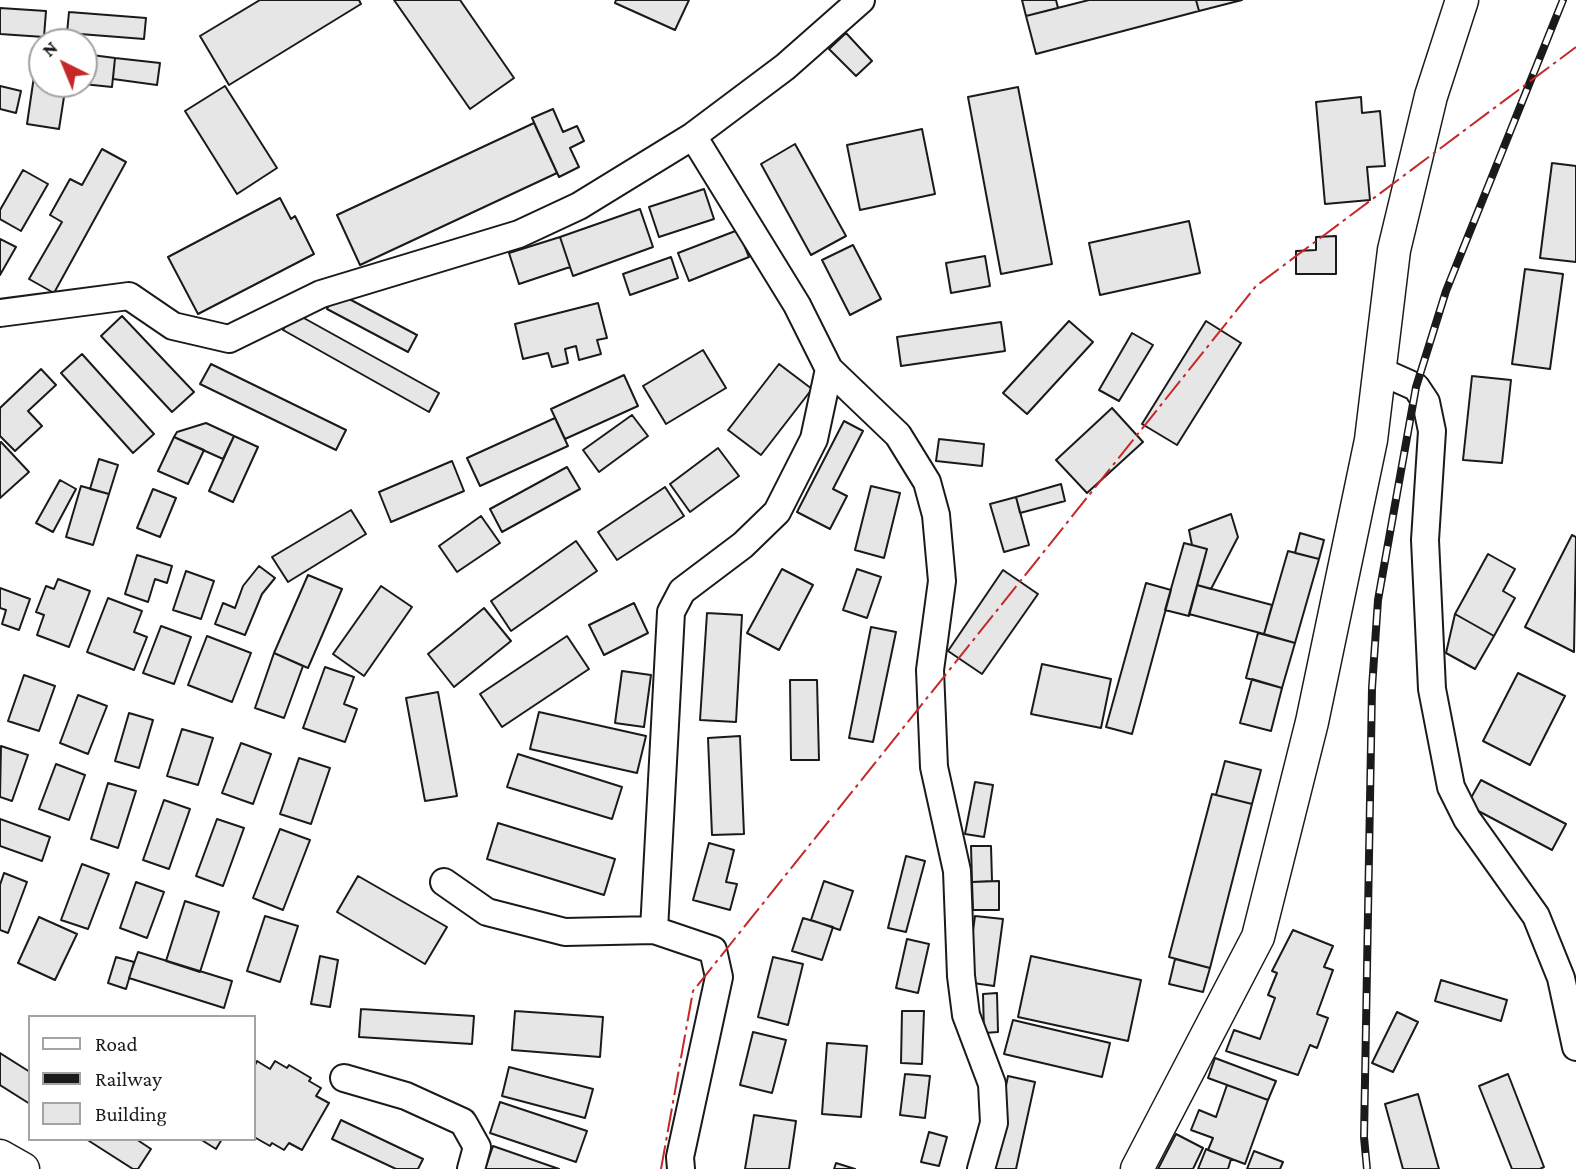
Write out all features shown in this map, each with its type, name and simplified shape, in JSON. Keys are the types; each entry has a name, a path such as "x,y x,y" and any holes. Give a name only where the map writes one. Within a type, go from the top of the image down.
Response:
{"street":[{"path":"0,313 129,296 173,326 229,339 321,294 519,234 579,206 693,136 785,66 861,0"},
{"path":"1137,1169 1258,937 1312,722 1371,440 1394,250 1431,96 1462,0"},
{"path":"693,136 797,305 829,369 898,435 927,482 936,515 942,581 930,670 934,767 957,871 961,976 967,1015 992,1084 994,1123 981,1169"},
{"path":"654,930 671,612 682,591 743,545 777,512 814,439 829,369"},
{"path":"1380,371 1416,387 1426,402 1432,431 1425,540 1432,689 1451,787 1467,819 1536,916 1562,978 1576,1047"},
{"path":"444,882 487,912 565,932 654,930 713,950 719,977 681,1169"},
{"path":"344,1078 406,1096 463,1122 477,1147 471,1169"},
{"path":"0,1156 23,1169"}],"building":[{"path":"260,0 359,0 361,4 229,85 200,36"},
{"path":"394,0 460,0 514,78 470,109"},
{"path":"616,0 689,0 675,30 615,3"},
{"path":"1022,0 1056,0 1058,8 1026,16"},
{"path":"1089,0 1196,0 1199,11 1036,54 1026,16"},
{"path":"1196,0 1242,0 1199,11"},
{"path":"0,8 46,11 45,28 28,28 28,36 0,34"},
{"path":"69,12 146,18 144,39 98,35 98,28 67,28"},
{"path":"846,33 872,61 856,76 829,49"},
{"path":"98,56 115,58 112,87 98,86"},
{"path":"115,58 160,63 157,85 113,79"},
{"path":"0,86 21,91 16,113 0,109"},
{"path":"225,86 277,168 237,194 185,111"},
{"path":"1018,87 1052,264 1001,274 968,97"},
{"path":"1361,97 1362,113 1380,111 1385,166 1367,167 1370,200 1325,204 1316,102"},
{"path":"31,98 64,98 59,129 27,124"},
{"path":"553,109 563,132 577,126 584,141 570,148 579,167 559,177 532,118"},
{"path":"534,123 557,173 360,265 337,215"},
{"path":"922,129 935,194 860,210 847,145"},
{"path":"795,144 846,236 811,255 761,164"},
{"path":"102,149 126,162 54,293 29,279 62,222 50,215 70,179 82,185"},
{"path":"1552,163 1576,166 1576,262 1540,258"},
{"path":"23,170 48,184 21,231 0,219 0,210"},
{"path":"704,189 714,219 659,237 649,207"},
{"path":"280,198 291,219 295,216 314,254 198,314 168,257"},
{"path":"640,209 653,247 573,276 560,237"},
{"path":"1189,221 1200,273 1100,295 1089,243"},
{"path":"738,230 749,257 689,281 678,253"},
{"path":"1336,236 1336,274 1296,274 1296,251 1316,250 1316,237"},
{"path":"560,237 570,267 519,284 509,253"},
{"path":"0,239 16,247 0,275"},
{"path":"853,245 881,299 850,315 822,260"},
{"path":"985,256 990,286 951,293 946,263"},
{"path":"671,257 678,278 630,295 623,274"},
{"path":"1525,269 1563,274 1550,369 1512,364"},
{"path":"336,292 417,335 408,352 327,309"},
{"path":"598,303 607,338 597,340 601,354 579,360 576,346 565,349 568,363 552,367 548,353 523,359 515,324"},
{"path":"293,312 439,393 429,412 283,330"},
{"path":"122,316 194,392 172,412 101,336"},
{"path":"1069,321 1093,342 1027,414 1003,393"},
{"path":"1206,321 1241,343 1177,445 1142,424"},
{"path":"1001,322 1005,351 901,366 897,337"},
{"path":"1132,333 1153,345 1119,401 1099,390"},
{"path":"703,350 726,388 666,424 643,386"},
{"path":"82,354 154,434 133,453 61,373"},
{"path":"211,364 346,430 336,450 200,384"},
{"path":"779,364 812,389 761,455 728,430"},
{"path":"41,369 56,385 28,411 42,426 15,451 0,436 0,408"},
{"path":"624,375 638,406 565,439 551,409"},
{"path":"1472,376 1511,380 1502,463 1463,460"},
{"path":"1112,408 1143,442 1087,493 1056,460"},
{"path":"632,415 648,436 599,472 583,450"},
{"path":"555,418 568,446 480,486 467,458"},
{"path":"844,421 863,431 833,489 847,496 830,529 797,512"},
{"path":"206,423 234,436 223,459 174,437 177,432"},
{"path":"234,436 258,447 233,502 209,491"},
{"path":"174,437 204,450 188,484 158,471"},
{"path":"939,439 984,444 982,466 936,461"},
{"path":"0,443 29,472 0,498"},
{"path":"718,448 739,476 690,512 670,484"},
{"path":"99,459 118,465 109,494 90,489"},
{"path":"452,461 464,491 391,522 379,492"},
{"path":"567,467 580,489 502,532 490,509"},
{"path":"60,480 76,489 53,532 36,523"},
{"path":"1061,484 1065,501 1020,513 1016,497"},
{"path":"81,486 109,494 93,545 66,537"},
{"path":"871,486 900,493 884,558 855,550"},
{"path":"665,487 684,516 617,560 598,532"},
{"path":"153,489 176,498 160,537 137,528"},
{"path":"1016,497 1029,545 1004,552 990,504"},
{"path":"351,510 366,534 288,582 272,557"},
{"path":"1231,514 1238,537 1211,589 1197,585 1207,549 1192,545 1189,530"},
{"path":"481,516 500,543 457,572 439,546"},
{"path":"1300,533 1324,540 1319,559 1295,553"},
{"path":"1572,535 1576,537 1574,652 1525,627"},
{"path":"576,541 597,571 511,631 491,601"},
{"path":"1184,543 1207,549 1189,616 1165,610"},
{"path":"1288,551 1319,559 1295,643 1264,634"},
{"path":"1488,554 1515,569 1503,591 1515,598 1494,636 1455,614"},
{"path":"137,555 172,566 167,583 155,579 148,602 125,594"},
{"path":"259,566 275,578 262,594 245,635 215,624 223,603 235,608 243,586"},
{"path":"782,569 813,585 779,650 747,633"},
{"path":"857,569 881,577 867,618 843,610"},
{"path":"1003,570 1038,594 982,674 948,651"},
{"path":"186,571 214,581 201,619 173,610"},
{"path":"308,575 342,589 308,668 274,653"},
{"path":"58,579 90,591 69,647 37,635 44,615 36,612 46,586 54,589"},
{"path":"1146,583 1171,590 1132,734 1106,727"},
{"path":"1197,585 1272,605 1264,634 1189,614"},
{"path":"381,586 412,607 364,676 333,654"},
{"path":"0,588 30,599 19,630 2,624 6,610 0,608"},
{"path":"108,598 142,611 134,632 147,637 134,670 87,652"},
{"path":"634,603 648,633 604,655 589,625"},
{"path":"484,608 511,641 454,687 428,654"},
{"path":"707,613 742,615 736,722 700,720"},
{"path":"1455,614 1494,636 1475,669 1446,653"},
{"path":"161,626 191,637 174,684 143,673"},
{"path":"871,627 896,632 873,742 849,738"},
{"path":"1258,633 1295,643 1282,688 1246,678"},
{"path":"207,636 251,653 232,702 188,685"},
{"path":"567,636 589,669 502,727 480,694"},
{"path":"274,653 303,666 284,718 255,708"},
{"path":"1042,664 1111,679 1101,728 1031,714"},
{"path":"325,667 354,677 344,704 357,709 345,742 303,728"},
{"path":"622,671 651,675 644,727 615,723"},
{"path":"1518,673 1565,696 1530,765 1483,741"},
{"path":"24,675 55,686 39,731 8,721"},
{"path":"1252,679 1282,688 1271,731 1240,723"},
{"path":"790,680 817,680 819,760 791,760"},
{"path":"438,692 457,796 425,801 406,698"},
{"path":"78,695 107,706 88,754 60,743"},
{"path":"539,712 646,736 637,773 530,749"},
{"path":"129,713 153,720 139,768 115,761"},
{"path":"182,729 213,738 198,785 167,776"},
{"path":"740,736 744,834 712,835 708,738"},
{"path":"241,743 271,754 253,804 222,793"},
{"path":"1,746 28,755 12,801 0,797"},
{"path":"518,754 622,787 612,819 507,787"},
{"path":"299,758 330,768 311,824 280,814"},
{"path":"1225,761 1261,770 1252,804 1216,795"},
{"path":"56,764 85,775 69,820 39,809"},
{"path":"1481,780 1566,824 1552,850 1467,805"},
{"path":"975,782 993,785 984,837 965,834"},
{"path":"108,783 136,791 118,848 91,839"},
{"path":"1212,794 1252,804 1210,968 1169,957"},
{"path":"164,800 190,809 169,869 143,860"},
{"path":"0,819 50,837 42,861 0,846"},
{"path":"217,819 244,828 223,886 196,876"},
{"path":"498,823 615,859 604,895 487,859"},
{"path":"280,829 310,840 283,910 253,898"},
{"path":"709,843 734,850 726,882 737,884 730,910 693,900"},
{"path":"971,846 991,846 992,881 972,882"},
{"path":"906,856 925,861 906,932 888,928"},
{"path":"82,864 109,874 88,929 61,920"},
{"path":"4,873 27,882 8,933 0,930 0,885"},
{"path":"358,876 447,927 425,964 337,912"},
{"path":"824,881 853,891 840,930 811,920"},
{"path":"999,881 999,910 973,910 972,882"},
{"path":"136,882 164,892 147,938 120,928"},
{"path":"185,901 219,912 200,972 166,961"},
{"path":"265,916 298,926 280,982 247,971"},
{"path":"975,916 1003,919 994,986 966,982"},
{"path":"39,917 77,934 55,980 18,963"},
{"path":"803,918 833,927 822,960 792,951"},
{"path":"1293,930 1333,946 1324,967 1333,970 1317,1014 1328,1018 1317,1048 1310,1045 1298,1075 1226,1051 1234,1030 1260,1039 1275,998 1268,995 1277,973 1272,971"},
{"path":"907,939 929,944 918,993 896,988"},
{"path":"138,952 232,981 224,1008 129,978"},
{"path":"320,956 338,960 330,1007 311,1004"},
{"path":"1031,956 1141,980 1128,1041 1018,1017"},
{"path":"116,957 134,962 126,989 108,983"},
{"path":"773,957 803,964 788,1025 758,1017"},
{"path":"1175,959 1210,968 1203,992 1169,984"},
{"path":"1441,980 1507,1000 1501,1021 1435,1001"},
{"path":"997,993 998,1032 984,1033 983,994"},
{"path":"361,1009 474,1016 472,1044 359,1037"},
{"path":"515,1011 603,1017 600,1057 512,1050"},
{"path":"902,1011 924,1011 922,1064 901,1063"},
{"path":"1397,1012 1418,1022 1393,1072 1372,1063"},
{"path":"1013,1020 1110,1043 1102,1077 1004,1054"},
{"path":"753,1032 786,1040 772,1093 740,1085"},
{"path":"827,1043 867,1046 861,1117 822,1114"},
{"path":"0,1053 28,1071 28,1103 0,1085"},
{"path":"1215,1058 1276,1081 1268,1100 1208,1078"},
{"path":"257,1061 270,1069 275,1061 287,1068 289,1065 311,1078 309,1081 321,1088 316,1096 329,1103 302,1150 289,1143 284,1150 256,1138"},
{"path":"509,1067 593,1089 585,1118 502,1096"},
{"path":"905,1074 930,1076 925,1118 900,1115"},
{"path":"1508,1074 1544,1167 1540,1169 1512,1169 1479,1086"},
{"path":"1008,1076 1035,1082 1016,1169 989,1169"},
{"path":"1227,1085 1268,1100 1245,1164 1208,1150 1213,1138 1191,1130 1199,1110 1216,1117"},
{"path":"1418,1094 1439,1169 1403,1169 1385,1104"},
{"path":"500,1102 587,1131 576,1162 490,1133"},
{"path":"754,1115 796,1121 789,1169 745,1169"},
{"path":"341,1120 423,1159 418,1169 396,1169 332,1139"},
{"path":"929,1132 947,1137 939,1166 921,1162"},
{"path":"1176,1134 1203,1148 1193,1169 1158,1169"},
{"path":"89,1141 139,1141 151,1149 138,1169 133,1169"},
{"path":"203,1141 221,1141 216,1149"},
{"path":"493,1146 559,1169 485,1169"},
{"path":"1206,1149 1231,1159 1228,1169 1198,1169"},
{"path":"1254,1151 1283,1162 1280,1169 1247,1169"},
{"path":"836,1163 855,1169 834,1169"}],"railway":[{"path":"1367,1169 1364,1137 1372,688 1378,600 1416,387 1446,291 1563,0"}],"power":[{"path":"661,1169 693,991 1256,286 1576,47"}]}
